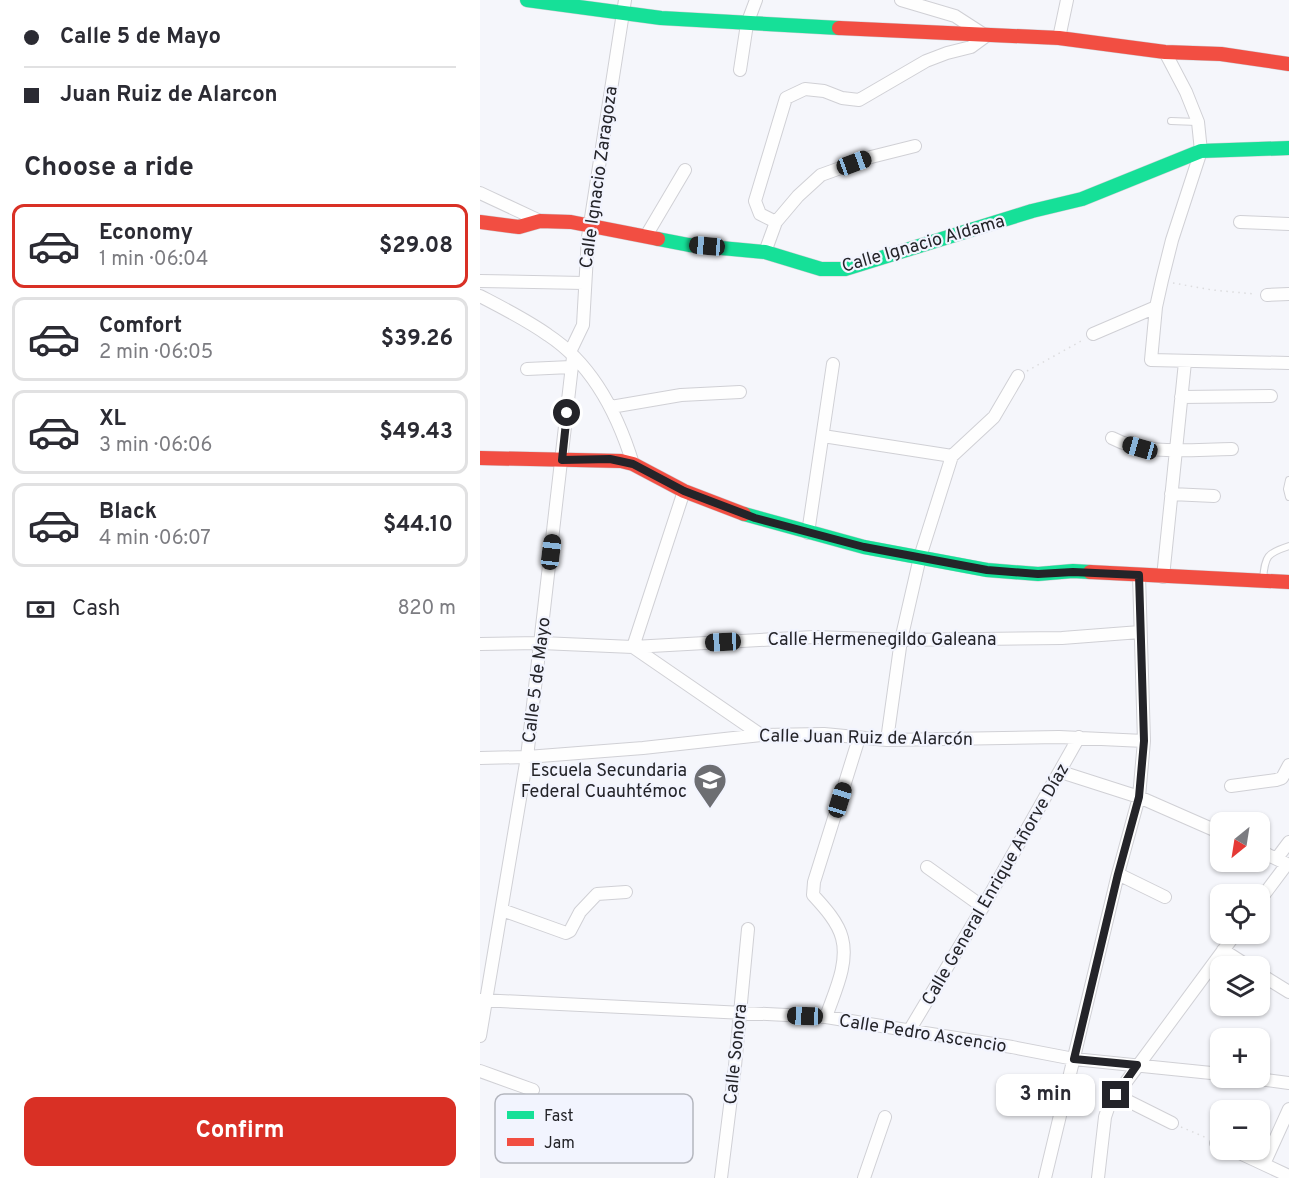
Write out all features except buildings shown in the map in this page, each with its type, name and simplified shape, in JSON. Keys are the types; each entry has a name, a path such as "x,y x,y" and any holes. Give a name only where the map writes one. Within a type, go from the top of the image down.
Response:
{"street":[{"path":"527,0 624,6 661,18 1059,38 1165,52 1221,54 1289,64"},
{"path":"740,70 747,24 756,0"},
{"path":"902,0 955,16 986,36"},
{"path":"1059,38 1066,0"},
{"name":"Calle Ignacio Zaragoza","path":"571,358 583,325 584,283 590,225 624,6"},
{"path":"776,222 760,214 755,201 786,98 805,90 824,91 842,98 859,100 926,61 971,47 986,36"},
{"path":"1165,52 1186,92 1198,122 1201,151 1172,240 1162,280 1156,307 1151,360 1289,363"},
{"path":"765,252 776,222 798,196 821,175 871,157 915,146"},
{"name":"Calle Ignacio Aldama","path":"480,222 519,227 540,221 571,222 688,245 765,252 821,269 845,269 1032,211 1082,199 1201,151 1289,148"},
{"path":"646,236 685,170"},
{"path":"480,193 540,221"},
{"path":"1240,222 1289,224"},
{"path":"480,281 584,283"},
{"path":"1267,295 1289,294"},
{"path":"480,296 549,335 571,358 598,388 611,407 633,464"},
{"path":"1093,334 1156,307"},
{"path":"527,369 571,358"},
{"name":"Calle 5 de Mayo","path":"480,1036 483,1001 502,910 527,757 562,460 571,358"},
{"path":"1163,577 1185,362"},
{"path":"808,533 833,364"},
{"path":"888,740 901,640 920,557 952,456 994,417 1018,376"},
{"path":"611,407 681,395 740,392"},
{"path":"1182,397 1271,396"},
{"path":"822,436 952,456"},
{"path":"1112,438 1140,448 1232,449"},
{"path":"480,458 610,459 633,464 684,491 755,518 808,533 997,571 1038,574 1073,572 1289,582"},
{"path":"684,491 633,647 761,735"},
{"path":"1171,494 1214,496"},
{"path":"1046,1178 1118,874 1139,797 1144,741 1139,575"},
{"name":"Calle Hermenegildo Galeana","path":"480,644 541,643 633,647 814,637 901,640 1062,638 1140,632"},
{"name":"Calle Juan Ruiz de Alarcón","path":"480,758 527,757 643,748 761,735 824,734 888,740 1079,737 1144,741"},
{"name":"Calle General Enrique Añorve Díaz","path":"909,1031 983,907 1079,737"},
{"path":"826,1017 839,980 843,960 842,938 827,911 813,895 814,882 859,738"},
{"path":"1231,786 1282,778 1289,765"},
{"path":"1061,772 1139,797 1210,828"},
{"path":"1270,884 1284,862 1289,842"},
{"path":"1270,856 1284,862"},
{"path":"927,867 983,907"},
{"path":"1118,874 1166,897"},
{"path":"502,910 566,933 570,932 580,912 597,894 626,892"},
{"name":"Calle Sonora","path":"721,1178 748,929"},
{"path":"1098,1178 1105,1117 1109,1105 1228,944"},
{"path":"1223,950 1232,956"},
{"path":"1270,980 1289,992"},
{"name":"Calle Pedro Ascencio","path":"483,1001 826,1017 1074,1059 1210,1073"},
{"path":"480,1071 533,1090"},
{"path":"1270,1080 1289,1083"},
{"path":"1116,1095 1172,1123"},
{"path":"1264,1164 1289,1108"},
{"path":"864,1178 885,1117"},
{"path":"1255,1160 1289,1176"}],"lane":[{"path":"1171,121 1198,122"},
{"path":"1289,480 1287,489 1289,497"},
{"path":"1263,580 1265,561 1272,551 1289,546"}],"path":[{"path":"1162,280 1212,290 1267,295"},
{"path":"1018,376 1093,334"},
{"path":"1172,1123 1210,1140"}],"traffic: fast":[{"path":"527,0 661,18 839,28"},
{"path":"658,239 689,245 765,252 821,269 845,269 1032,211 1082,199 1201,151 1289,148"},
{"path":"744,514 864,547 987,570 1038,574 1090,572"}],"traffic: jam":[{"path":"839,28 1059,38 1165,52 1221,54 1289,64"},
{"path":"480,222 519,227 540,221 571,222 658,239"},
{"path":"480,458 621,461 633,464 684,491 744,514"},
{"path":"1090,572 1289,582"}],"place":[{"name":"Escuela Secundaria Federal Cuauhtémoc","path":"710,809"}],"route":[{"path":"567,413 562,460 610,459 633,464 684,491 755,518 864,547 987,570 1038,574 1073,572 1139,575 1143,768 1139,797 1118,874 1074,1059 1137,1065 1116,1095"}]}
